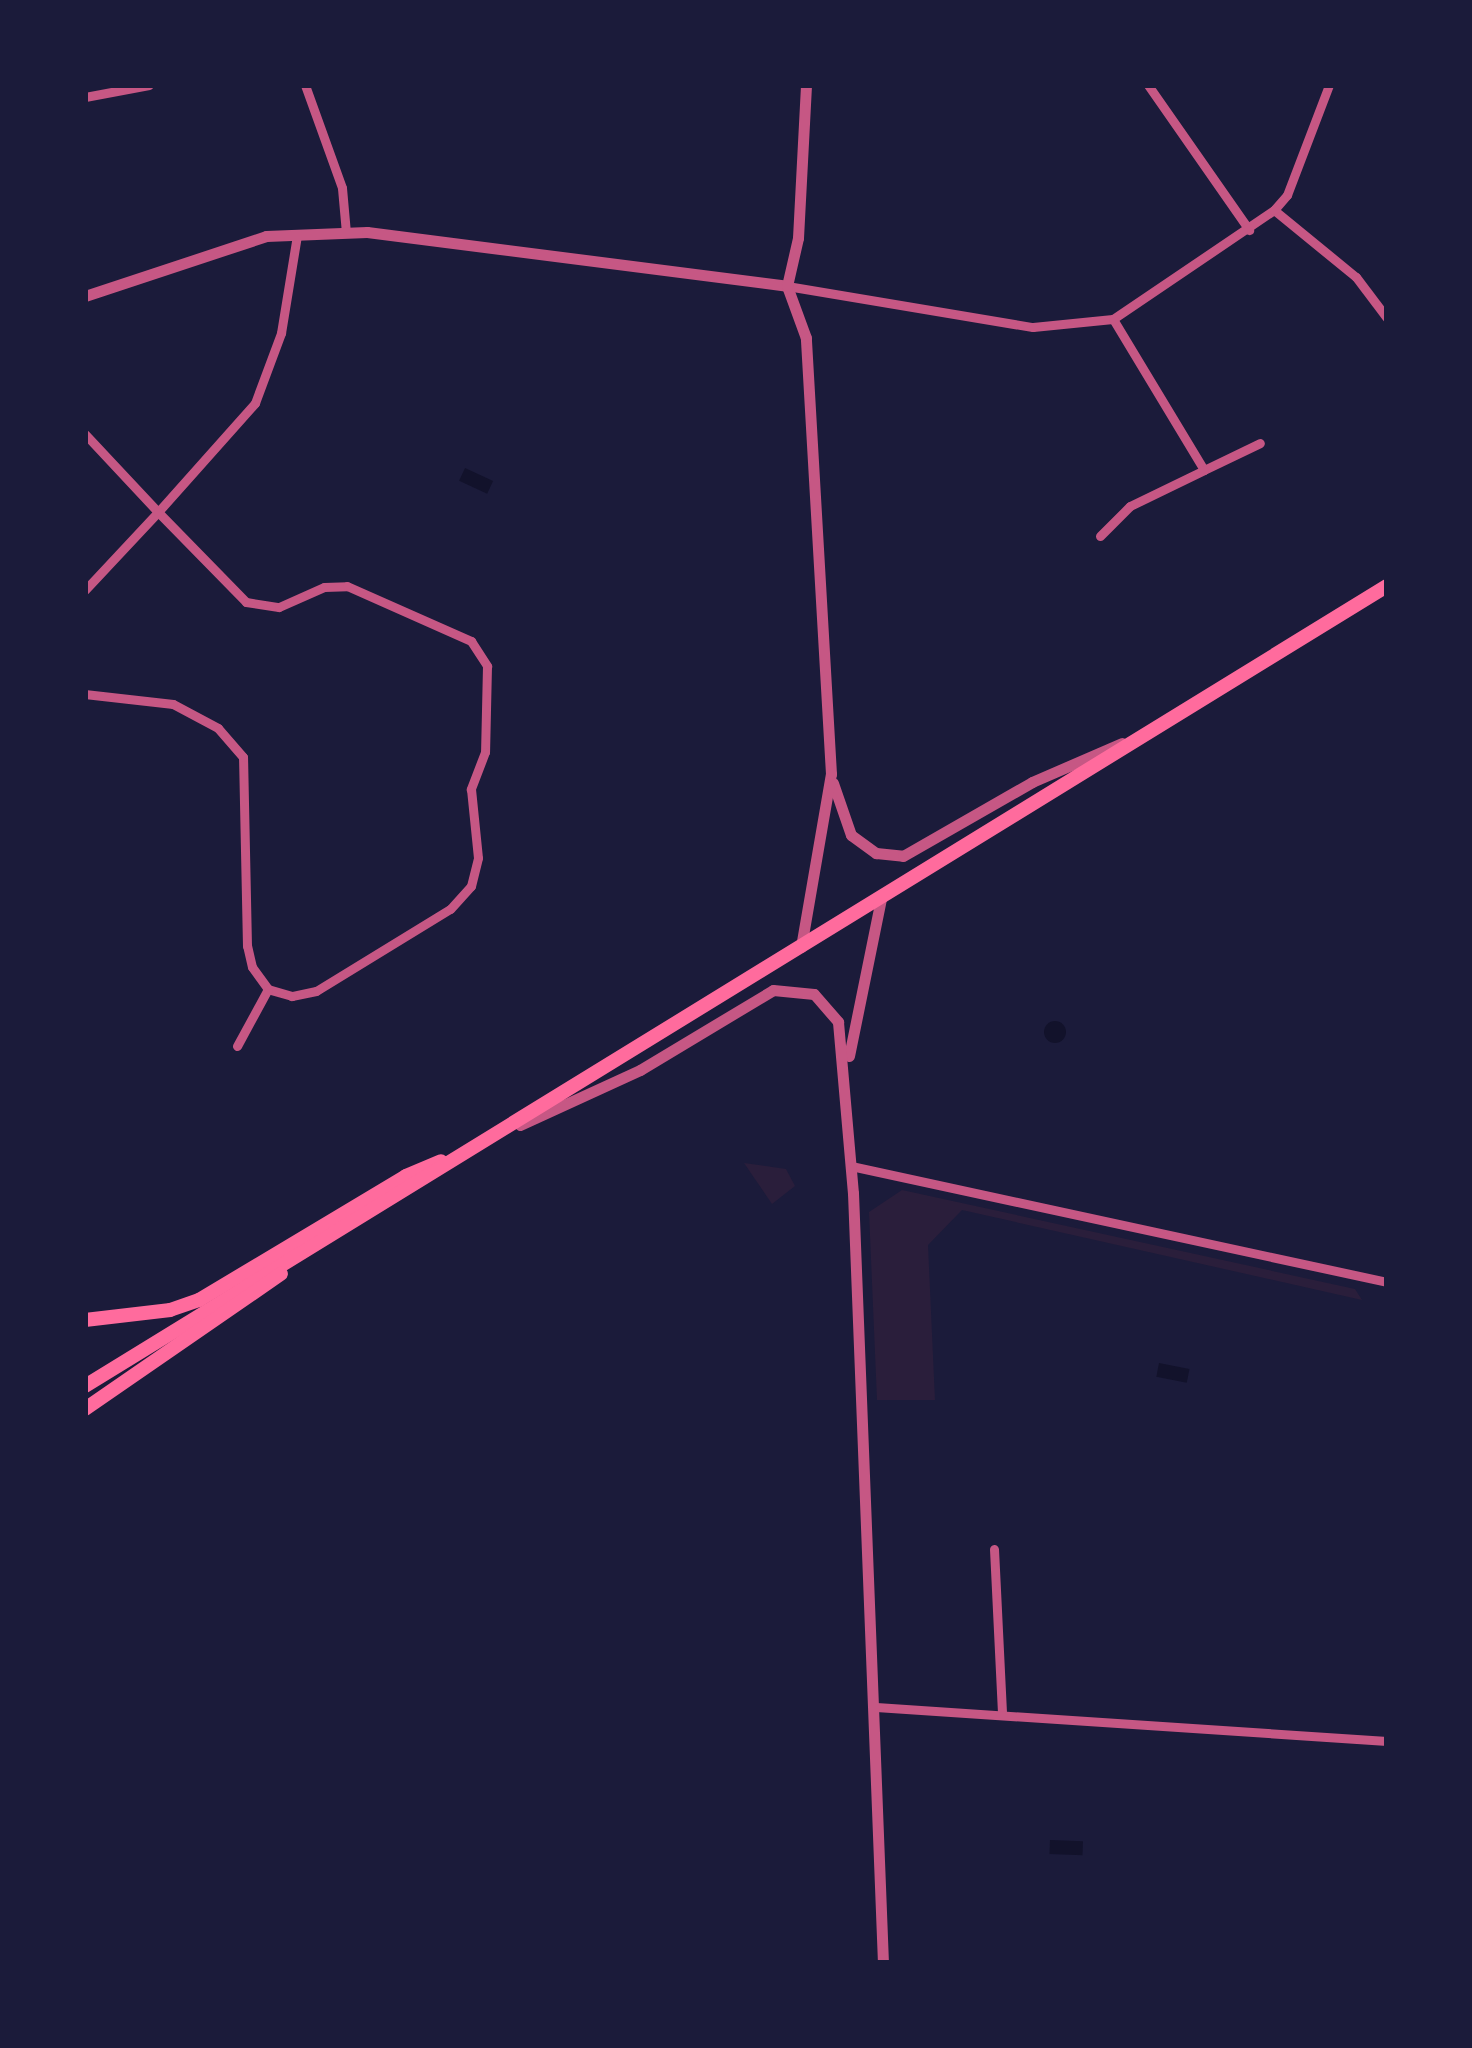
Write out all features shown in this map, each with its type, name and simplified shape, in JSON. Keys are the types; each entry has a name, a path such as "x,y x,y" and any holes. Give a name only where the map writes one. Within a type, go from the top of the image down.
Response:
{"main road":[{"path":"85,1386 507,1131 1387,586"},
{"path":"85,1320 185,1306 406,1176 479,1146"},
{"path":"85,1409 263,1291 302,1254"}],"street":[{"path":"85,98 149,85"},
{"path":"305,85 342,188 346,233"},
{"path":"801,946 830,774 806,338 787,286 798,238 806,85"},
{"path":"1148,85 1249,230"},
{"path":"85,296 231,244 296,234 346,233 787,286 1033,328 1113,319 1274,210 1287,195 1329,85"},
{"path":"1274,210 1356,277 1387,318"},
{"path":"85,590 255,403 280,333 296,234"},
{"path":"1113,319 1204,470"},
{"path":"85,434 246,602 280,607 324,587 347,586 470,641 487,666 485,752 472,789 478,858 471,886 450,909 316,991 292,996 268,989 252,967 248,946 243,757 218,728 173,704 85,694"},
{"path":"1100,536 1130,506 1260,443"},
{"path":"830,774 851,835 876,853 903,856 1032,782 1156,728"},
{"path":"847,1065 881,899"},
{"path":"237,1046 268,989"},
{"path":"507,1131 640,1070 773,990 802,989 825,1003 838,1022 847,1065 876,1707 883,1963"},
{"path":"851,1166 1387,1282"},
{"path":"994,1548 1002,1714"},
{"path":"876,1707 1387,1742"}],"shaded area":[{"path":"465,468 493,481 487,494 459,481"},
{"path":"1055,1021 1063,1024 1063,1040 1055,1043 1047,1040 1044,1032 1047,1024"},
{"path":"744,1163 786,1169 795,1186 772,1204"},
{"path":"902,1190 1355,1289 1362,1300 962,1210 928,1245 935,1400 877,1400 869,1212"},
{"path":"1159,1363 1189,1369 1187,1383 1156,1377"},
{"path":"1050,1840 1083,1841 1082,1855 1050,1854"}]}
